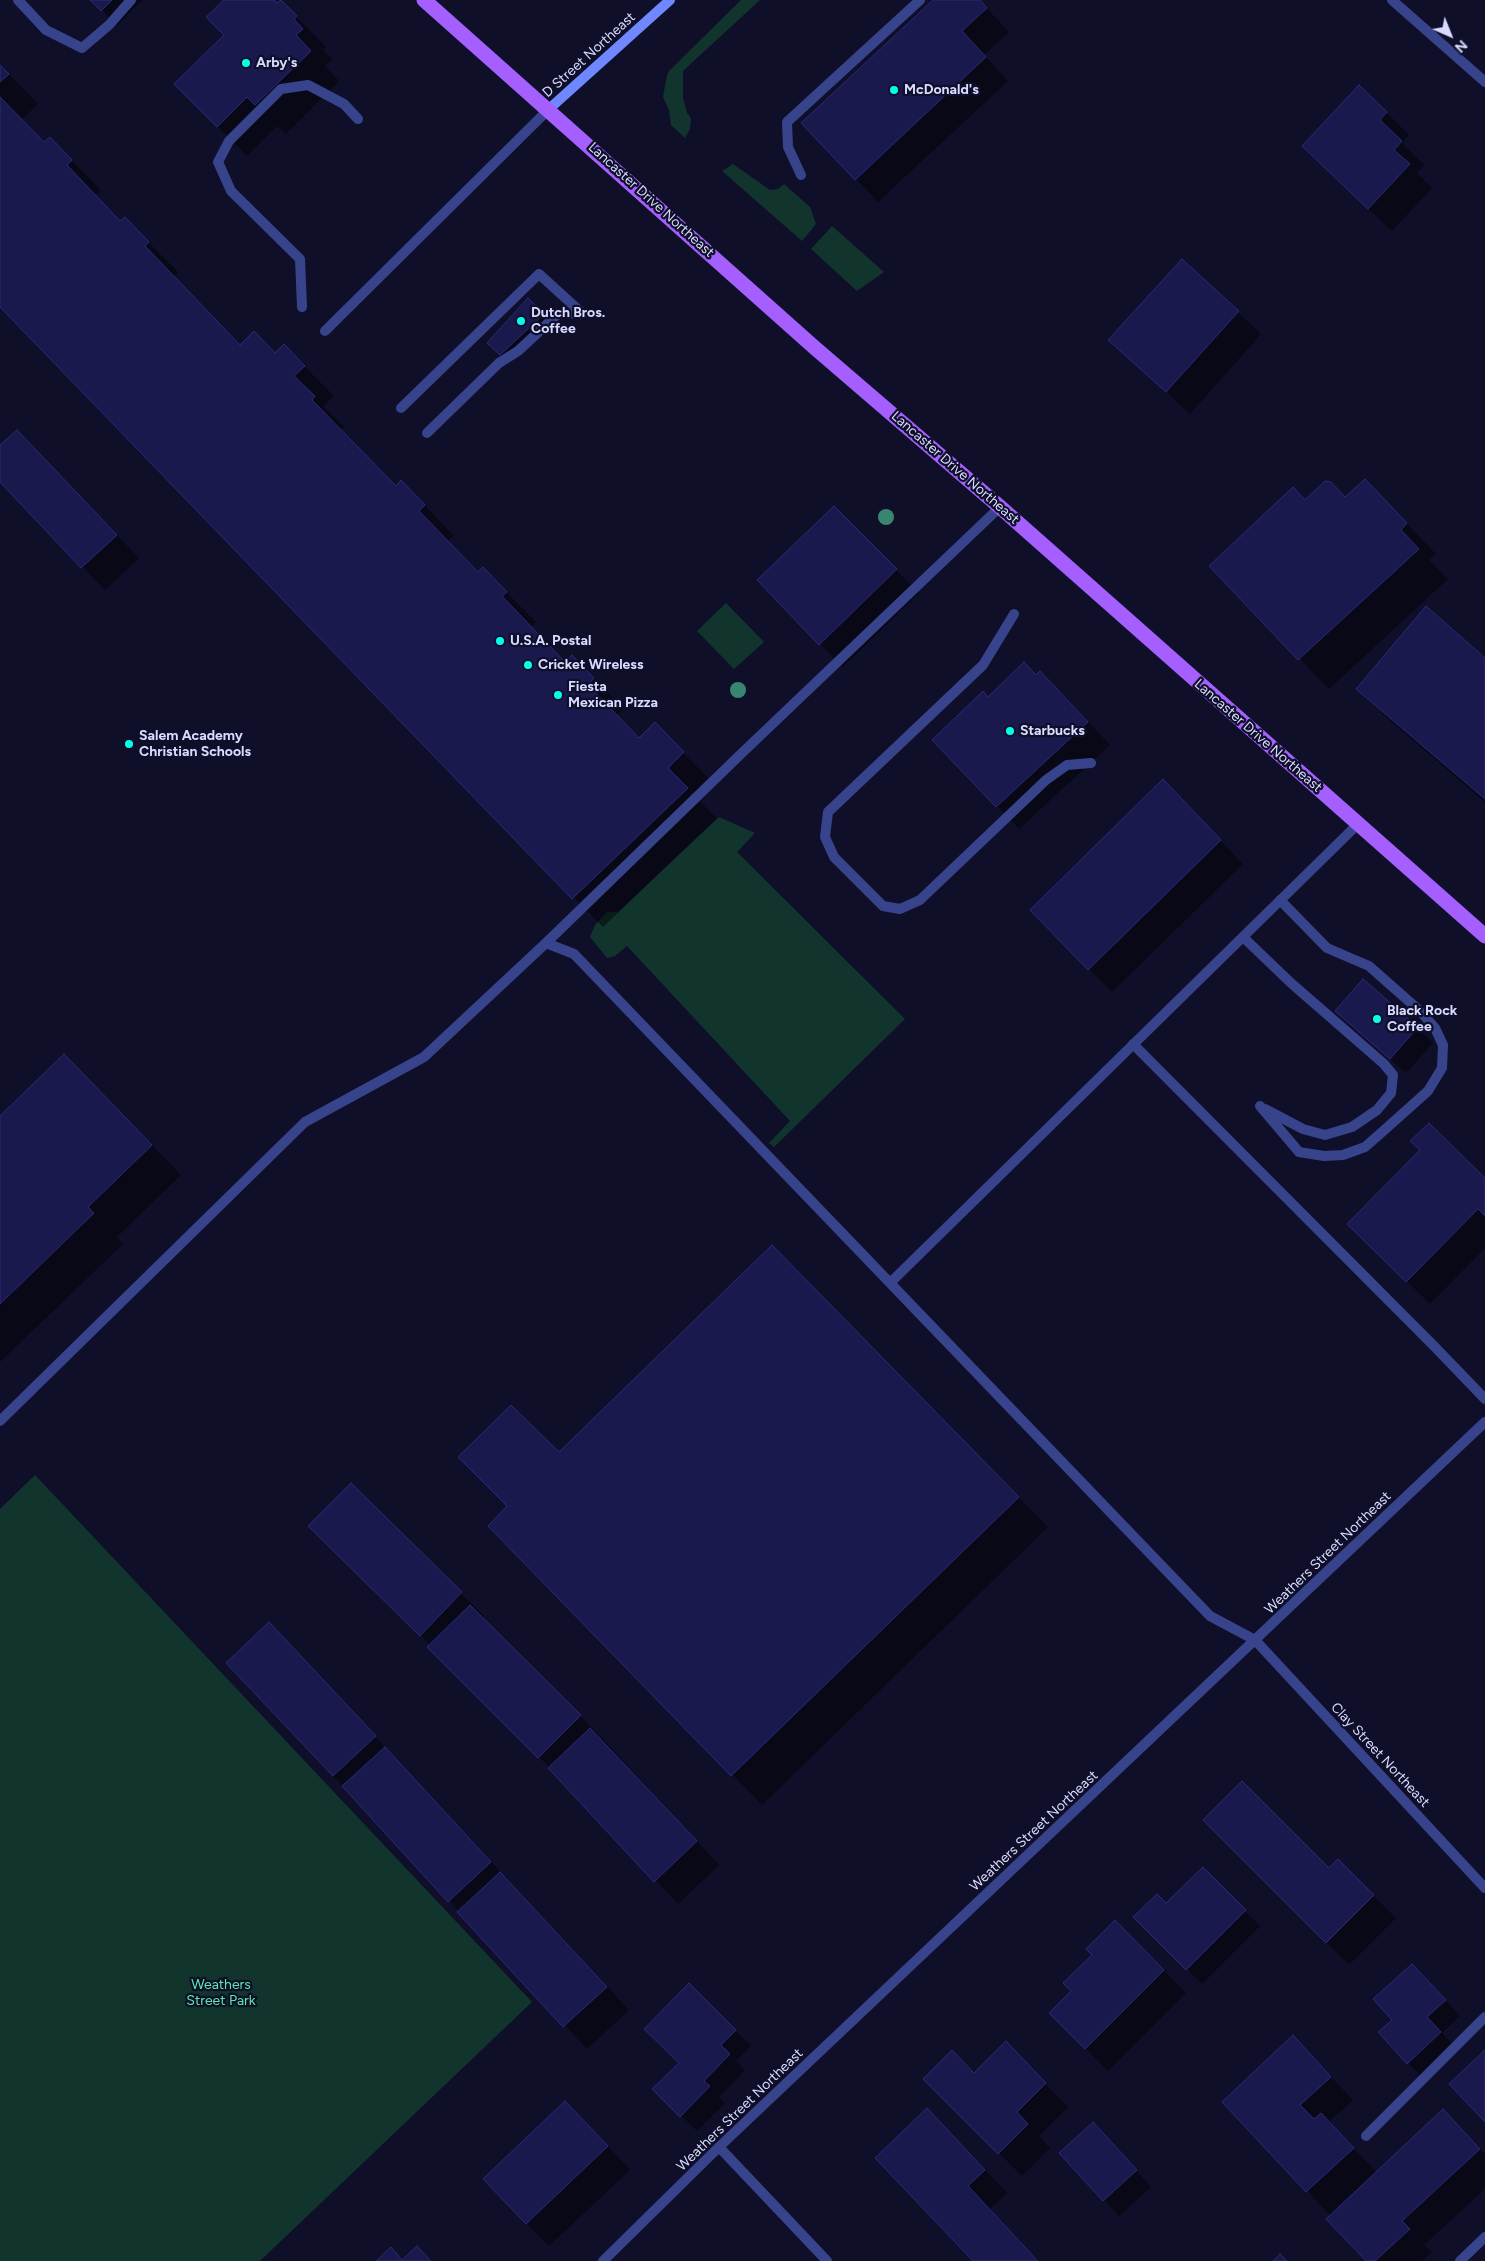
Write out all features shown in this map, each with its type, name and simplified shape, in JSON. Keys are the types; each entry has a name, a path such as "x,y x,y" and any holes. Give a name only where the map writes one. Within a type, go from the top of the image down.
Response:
{"main road":[{"name":"Lancaster Drive Northeast","path":"424,0 549,109 815,348 1000,507 1485,936"}],"street":[{"path":"18,0 46,30 82,48 109,25 131,0"},
{"name":"D Street Northeast","path":"549,109 670,0"},
{"path":"801,174 788,147 787,122 920,0"},
{"path":"1392,0 1485,82"},
{"path":"302,307 300,259 231,191 218,162 229,141 281,89 308,85 344,104 358,119"},
{"path":"325,331 549,109"},
{"path":"401,408 539,274 583,314 559,313 518,352 498,363 427,433"},
{"path":"0,1421 305,1122 424,1057 546,944 743,752 1000,507"},
{"path":"1014,614 983,665 828,812 825,837 834,857 883,906 900,909 920,900 1046,780 1067,765 1092,763"},
{"path":"890,1283 1358,824"},
{"path":"1243,937 1291,983 1384,1064 1393,1075 1391,1093 1377,1110 1352,1127 1326,1135 1303,1129 1260,1106 1299,1152 1324,1156 1343,1155 1365,1147 1428,1091 1442,1068 1443,1045 1435,1028 1420,1011 1369,966 1326,948 1280,900"},
{"name":"Clay Street Northeast","path":"546,944 574,954 1210,1616 1256,1640 1485,1888"},
{"path":"1133,1044 1485,1399"},
{"name":"Weathers Street Northeast","path":"603,2261 720,2147 1485,1422"},
{"path":"1366,2136 1485,2017"},
{"path":"720,2147 827,2261"},
{"path":"1460,2261 1485,2237"}],"green space":[{"path":"741,0 760,0 683,71 683,98 687,113 691,118 690,129 685,138 671,125 669,110 663,97 667,75"},
{"path":"733,164 770,190 778,189 784,184 810,207 816,224 802,241 722,171"},
{"path":"832,226 884,272 857,291 811,249"},
{"path":"726,603 764,642 734,669 697,631"},
{"path":"719,817 755,833 737,852 905,1019 774,1147 769,1143 790,1121 627,946 615,956 607,958 590,937 595,925 607,912 618,912"},
{"name":"Weathers Street Park","path":"35,1475 532,2002 260,2261 0,2261 0,1509"}],"building":[{"path":"90,0 112,0 101,11"},
{"name":"Arby's","path":"224,0 274,0 277,3 281,0 297,16 294,19 303,29 296,35 311,51 255,105 247,97 217,127 174,84 224,35 206,17"},
{"name":"McDonald's","path":"933,0 980,0 987,8 962,31 986,57 855,180 801,123"},
{"path":"0,65 9,74 0,82"},
{"path":"1359,85 1387,112 1380,120 1402,141 1394,150 1410,164 1368,209 1302,146"},
{"path":"0,97 44,142 50,137 72,160 67,165 120,221 125,217 149,242 145,246 240,345 254,331 275,353 284,344 305,366 294,376 315,396 312,400 396,486 401,480 425,505 419,511 478,572 483,567 507,592 502,596 565,662 572,655 594,678 588,685 639,738 655,722 684,752 668,768 688,788 572,899 0,307"},
{"path":"1182,259 1239,311 1166,392 1108,340"},
{"name":"Dutch Bros. Coffee","path":"528,298 544,314 500,355 487,343"},
{"path":"17,430 117,535 81,568 0,482 0,445"},
{"path":"1365,479 1407,523 1401,530 1419,549 1298,660 1209,566 1293,487 1305,500 1325,481 1331,482 1345,497"},
{"path":"834,506 897,569 819,645 757,580"},
{"path":"1426,606 1485,658 1485,799 1356,689"},
{"name":"Starbucks","path":"1024,662 1036,675 1040,671 1088,722 996,807 932,740 983,691 988,697"},
{"path":"1163,779 1221,840 1088,970 1030,910"},
{"name":"Black Rock Coffee","path":"1363,979 1418,1027 1390,1059 1335,1011"},
{"path":"64,1054 152,1145 88,1207 94,1213 0,1304 0,1116"},
{"path":"1429,1123 1485,1178 1485,1216 1478,1209 1406,1282 1347,1224 1420,1150 1410,1141"},
{"path":"772,1245 1019,1497 731,1776 488,1526 507,1506 458,1457 511,1405 559,1452"},
{"path":"351,1483 462,1592 420,1636 308,1526"},
{"path":"470,1605 581,1715 538,1758 427,1647"},
{"path":"269,1622 376,1736 333,1776 226,1663"},
{"path":"590,1728 697,1841 654,1882 548,1768"},
{"path":"385,1747 491,1862 448,1902 342,1786"},
{"path":"1242,1781 1329,1868 1338,1859 1374,1895 1326,1943 1203,1820"},
{"path":"1203,1867 1246,1910 1186,1970 1133,1917 1157,1894 1166,1903"},
{"path":"500,1872 607,1987 563,2027 457,1912"},
{"path":"1115,1920 1164,1970 1085,2049 1049,2013 1071,1991 1063,1983 1092,1955 1086,1949"},
{"path":"1412,1964 1446,2000 1427,2017 1441,2032 1407,2064 1378,2032 1392,2020 1373,1999"},
{"path":"689,1983 736,2030 721,2045 730,2054 704,2081 710,2086 680,2117 652,2089 679,2063 644,2029"},
{"path":"1293,2035 1331,2077 1300,2105 1314,2119 1321,2113 1354,2148 1306,2192 1222,2102"},
{"path":"1006,2041 1046,2083 1017,2112 1028,2124 998,2154 923,2079 952,2050 974,2073"},
{"path":"1485,2050 1485,2122 1449,2084"},
{"path":"565,2101 608,2146 526,2224 483,2179"},
{"path":"927,2108 985,2170 968,2186 1038,2261 973,2261 875,2158"},
{"path":"1443,2109 1480,2149 1402,2221 1410,2229 1375,2261 1366,2261 1326,2219"},
{"path":"1093,2122 1137,2170 1103,2201 1059,2153"},
{"path":"417,2246 431,2261 376,2261 391,2247 402,2260"},
{"path":"1280,2254 1287,2261 1273,2261"}],"place":[{"name":"Arby's","path":"246,63"},
{"name":"McDonald's","path":"894,90"},
{"name":"Dutch Bros. Coffee","path":"521,321"},
{"name":"U.S.A. Postal","path":"500,641"},
{"name":"Cricket Wireless","path":"528,665"},
{"name":"Fiesta Mexican Pizza","path":"558,695"},
{"name":"Starbucks","path":"1010,731"},
{"name":"Salem Academy Christian Schools","path":"129,744"},
{"name":"Black Rock Coffee","path":"1377,1019"}]}
